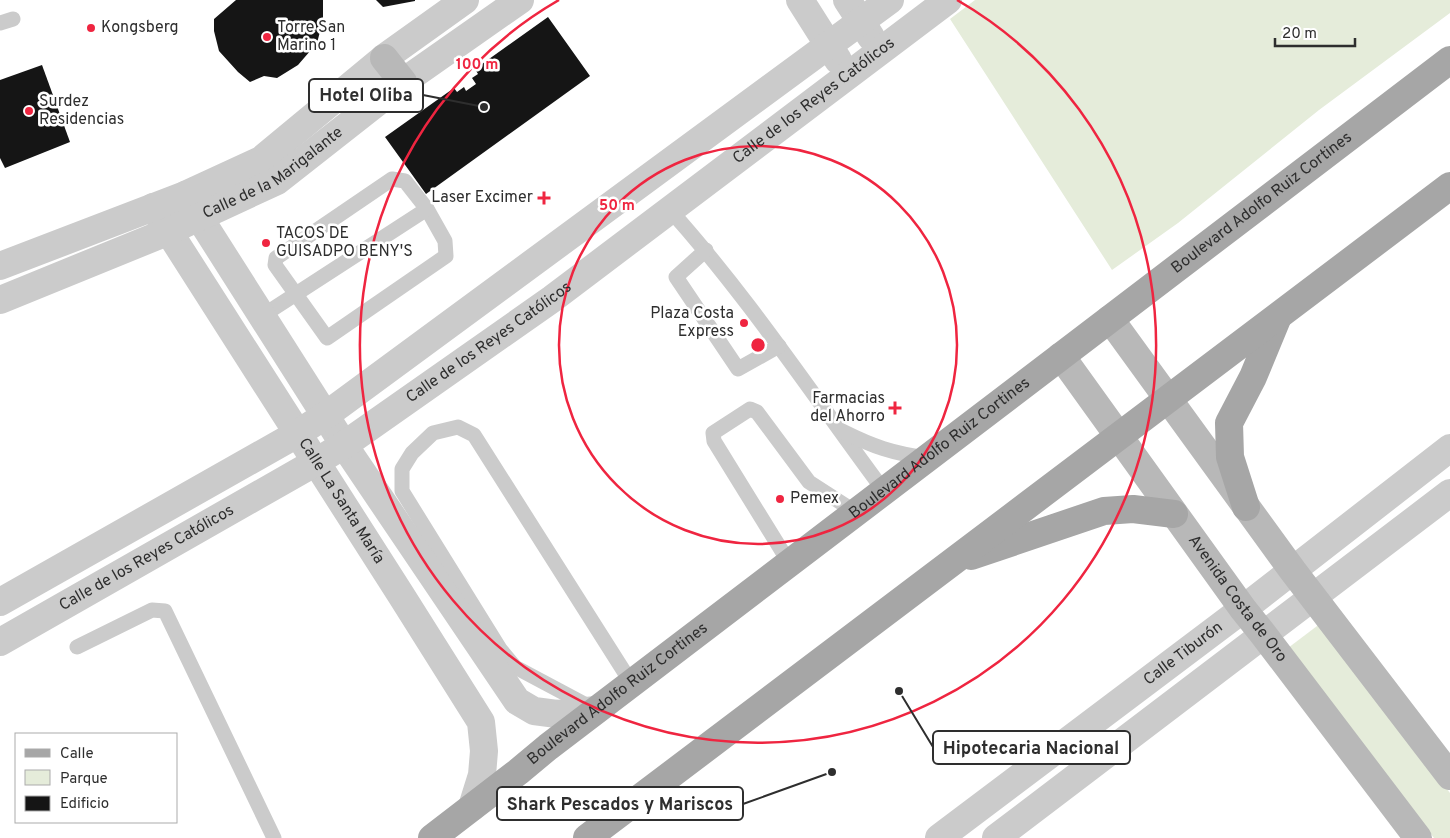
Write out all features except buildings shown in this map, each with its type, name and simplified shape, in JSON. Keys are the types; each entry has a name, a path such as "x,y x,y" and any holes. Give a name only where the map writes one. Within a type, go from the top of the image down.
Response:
{"main road":[{"name":"Boulevard Adolfo Ruiz Cortines","path":"432,838 596,710 1450,60"},
{"path":"587,838 1167,399 1277,319 1450,186"},
{"path":"1246,507 1230,457 1229,423 1253,377 1277,319"},
{"path":"951,563 1104,511 1133,509 1174,514"}],"street":[{"name":"Calle de la Marigalante","path":"0,266 185,195 261,160 384,58 465,0"},
{"path":"800,0 848,76"},
{"name":"Calle de los Reyes Católicos","path":"0,602 297,434 326,415 829,45 854,11 890,0"},
{"name":"Calle de los Reyes Católicos","path":"0,642 344,445 552,300 948,0"},
{"name":"Calle de la Marigalante","path":"0,300 167,232 277,181 402,82 518,1"},
{"path":"854,11 880,51"},
{"path":"384,58 402,82"},
{"name":"Calle La Santa María","path":"185,195 344,445 517,701 534,711 557,714 596,710"},
{"name":"Calle La Santa María","path":"152,207 481,722 484,751 482,775 472,807"},
{"path":"1110,319 1292,571 1450,776"},
{"name":"Avenida Costa de Oro","path":"1061,356 1243,610 1264,634 1418,838"},
{"name":"Calle Tiburón","path":"939,838 1243,610 1450,448"},
{"name":"Calle Tiburón","path":"996,838 1450,493"},
{"path":"401,595 431,575"}],"lane":[{"path":"392,179 405,181 427,210 445,241 446,256 327,338 274,265 276,258 392,179"},
{"path":"262,316 427,210"},
{"path":"670,210 706,250 779,346 884,491"},
{"path":"706,250 676,276 738,369 779,346"},
{"path":"790,564 714,441 713,433 750,409 757,412 809,482 857,513"},
{"path":"596,710 515,667 500,649 402,491 402,469 412,453 433,433 458,427 474,435 632,684"},
{"path":"838,429 873,446 898,454 927,458"},
{"path":"76,647 152,610 165,611 274,838"}],"green space":[{"path":"975,0 1450,0 1450,13 1319,110 1178,223 1112,270 950,19"},
{"path":"1321,623 1450,793 1450,838 1434,838 1288,648"}],"place":[{"name":"Kongsberg","path":"91,28"},
{"name":"Torre San Marino 1","path":"267,37"},
{"name":"Hotel Oliba","path":"484,107"},
{"name":"Surdez Residencias","path":"29,111"},
{"name":"Laser Excimer","path":"544,198"},
{"name":"TACOS DE GUISADPO BENY'S","path":"266,243"},
{"name":"Plaza Costa Express","path":"744,323"},
{"name":"Farmacias del Ahorro","path":"895,408"},
{"name":"Pemex","path":"780,499"},
{"name":"Hipotecaria Nacional","path":"899,691"},
{"name":"Shark Pescados y Mariscos","path":"832,772"}]}
